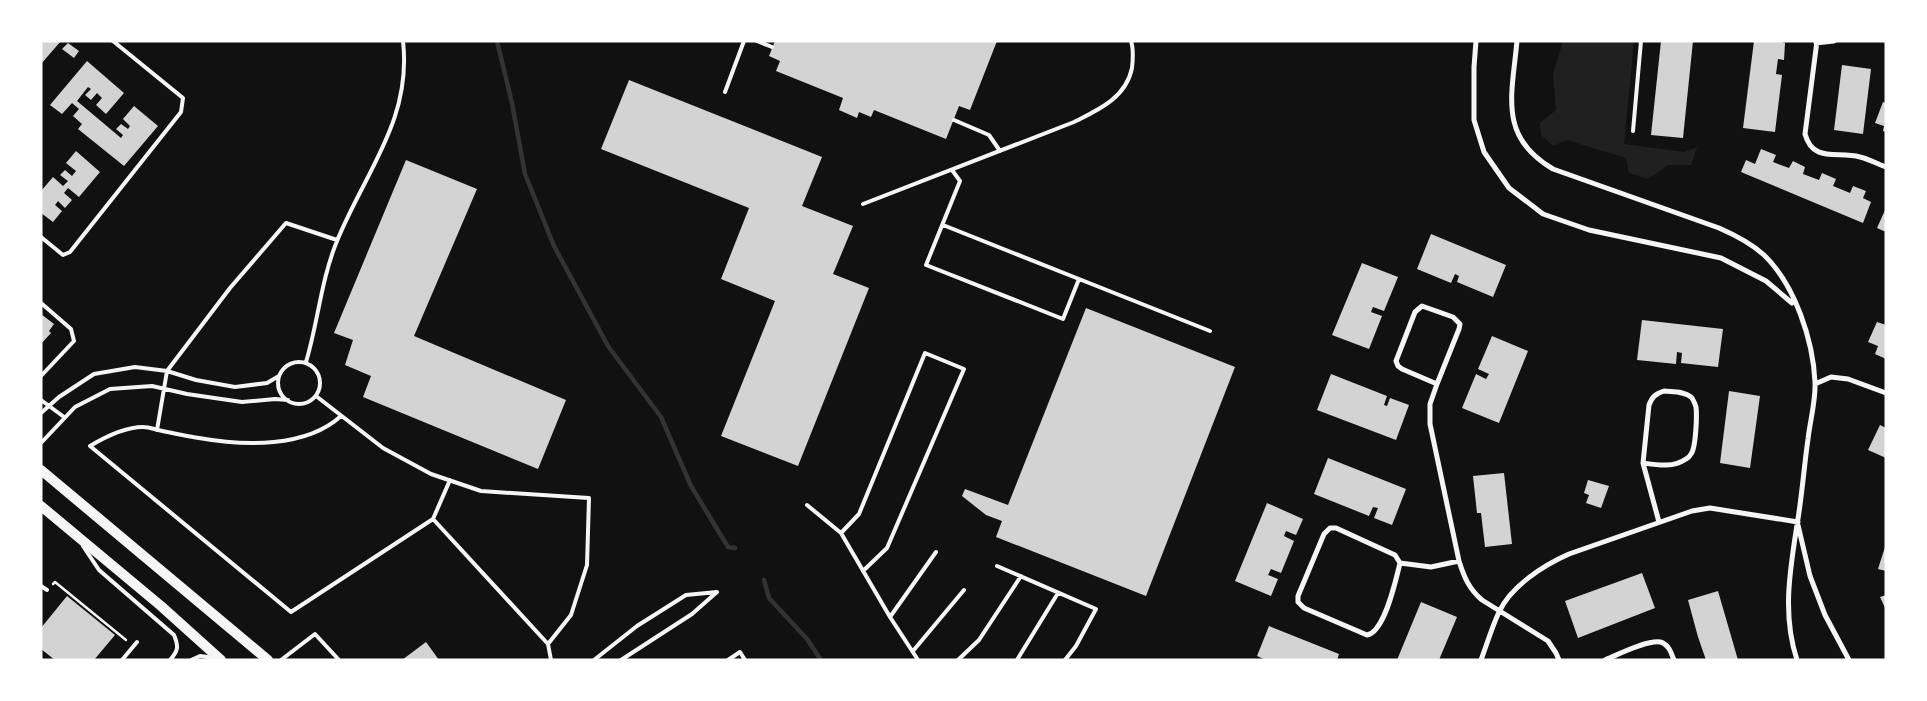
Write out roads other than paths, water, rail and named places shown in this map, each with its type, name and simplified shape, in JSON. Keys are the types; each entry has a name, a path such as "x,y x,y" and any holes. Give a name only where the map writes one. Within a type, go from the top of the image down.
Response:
{"main road":[{"path":"41,470 268,660"},
{"path":"41,506 161,606 221,660"}],"street":[{"path":"1476,41 1474,120 1484,152 1510,188 1543,214 1589,230 1721,258 1766,281 1789,299 1800,313"},
{"path":"1517,41 1512,108 1515,128 1524,147 1537,160 1553,169 1719,228 1744,240 1764,256 1782,276 1800,313 1811,349 1815,384 1798,522 1790,567 1787,604 1793,648 1797,660"},
{"path":"1834,41 1817,42 1805,134 1808,145 1817,152 1860,157 1886,167"},
{"path":"1437,384 1402,369 1396,361 1415,312 1422,306 1454,317 1460,324 1430,404 1430,424 1464,578 1473,592 1482,600 1548,640 1559,660"},
{"path":"1815,384 1831,377 1848,379 1886,393"},
{"path":"1643,463 1673,464 1685,460 1692,454 1696,408 1689,395 1664,391 1656,394 1649,405 1643,463 1659,522"},
{"path":"1481,660 1500,611 1522,583 1550,562 1659,522 1692,511 1710,508 1798,522"},
{"path":"1798,522 1810,576 1825,616 1849,660"},
{"path":"1330,528 1336,528 1395,555 1400,563 1391,596 1378,628 1372,634 1367,634 1304,608 1298,602 1298,596 1324,534 1330,528"},
{"path":"1400,563 1431,567 1459,561"},
{"path":"1605,660 1649,642 1657,641 1664,643 1670,649 1674,660"}],"lane":[{"path":"41,237 63,255 70,252 181,112 183,98 112,41"},
{"path":"306,362 326,272 338,240 392,128 403,87 403,41"},
{"path":"725,92 744,41"},
{"path":"757,41 772,47"},
{"path":"863,204 1074,122 1093,112 1115,98 1128,82 1133,60 1130,41"},
{"path":"1633,131 1641,41"},
{"path":"954,120 989,135 1000,151"},
{"path":"952,170 960,181 926,265 1063,319 1079,279"},
{"path":"158,430 167,371 230,288 286,223 338,240"},
{"path":"942,225 1210,331"},
{"path":"41,303 71,329 74,340 41,376"},
{"path":"841,533 859,514 925,353 964,369 887,548 863,571"},
{"path":"298,361 306,362 315,368 320,376 320,387 316,396 308,402 298,404 288,400 281,394 278,385 279,376 283,369 290,364 298,361"},
{"path":"41,414 50,405 94,374 135,367 167,371 196,380 235,387 267,383 279,376"},
{"path":"41,443 75,407 110,389 152,386 242,402 288,400"},
{"path":"316,396 383,448 431,474 481,491 589,498 587,564 571,615 548,644"},
{"path":"41,400 64,417"},
{"path":"341,416 333,423 311,433 280,442 241,443 200,438 143,427 109,434 90,446 291,612 433,519 450,480"},
{"path":"807,505 841,533 890,617 918,660"},
{"path":"433,519 548,644 551,660"},
{"path":"73,532 99,570 174,635 178,644 177,652 170,660"},
{"path":"890,617 936,552"},
{"path":"997,566 1096,610 1076,646 1065,660"},
{"path":"958,660 979,640 1021,576"},
{"path":"41,586 47,590"},
{"path":"913,651 964,590"},
{"path":"594,660 637,626 686,595 717,592 692,614 622,660"},
{"path":"1017,660 1058,592"},
{"path":"281,660 315,634 340,660"},
{"path":"122,660 137,642"},
{"path":"728,660 740,652 745,660"},
{"path":"191,660 200,656 221,660"}],"waterway":[{"path":"497,41 512,103 525,174 554,246 608,346 661,417 691,486 728,547 735,548"},
{"path":"764,580 769,598 807,639 821,660"}]}
